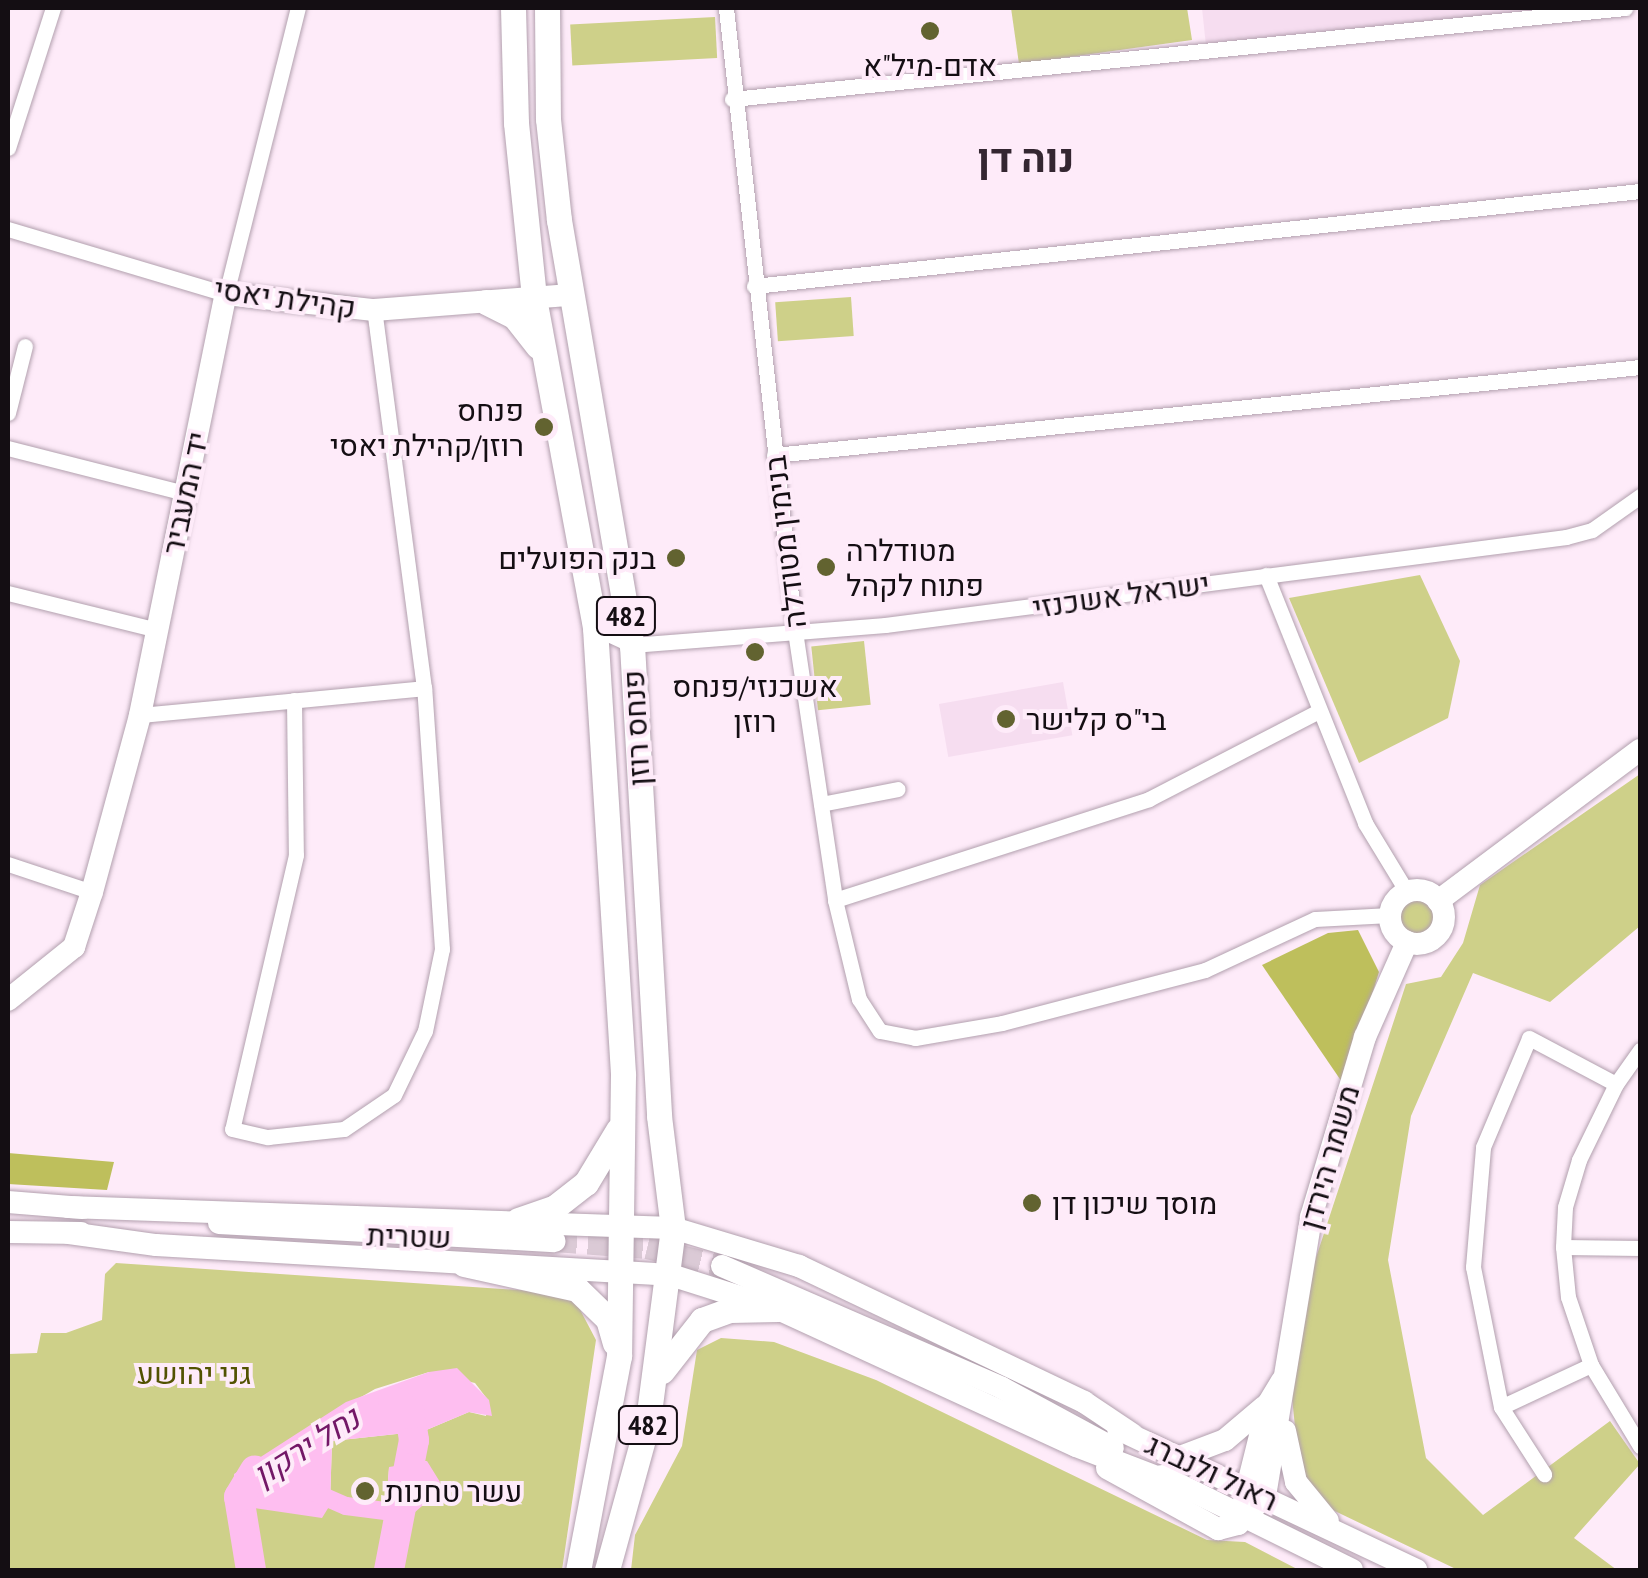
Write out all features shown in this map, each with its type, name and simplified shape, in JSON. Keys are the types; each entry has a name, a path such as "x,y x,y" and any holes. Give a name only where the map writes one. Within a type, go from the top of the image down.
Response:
{"main road":[{"name":"פנחס רוזן","path":"513,8 516,123 534,298 595,628 624,1111 623,1268"},
{"name":"פנחס רוזן","path":"547,8 548,119 570,295 632,646 659,1116 673,1228 671,1274"},
{"path":"486,302 515,318 543,353"},
{"path":"518,1220 555,1206 586,1183 608,1156 624,1111"},
{"path":"464,1264 548,1279 592,1297 608,1320 619,1356"},
{"name":"482","path":"578,1570 619,1356 623,1268"},
{"name":"482","path":"607,1570 655,1384 671,1274"},
{"path":"655,1384 678,1342 702,1320 730,1310 778,1309"}],"street":[{"path":"8,148 53,8"},
{"name":"יד המעביר","path":"8,1000 74,947 92,892 140,715 226,294 298,8"},
{"name":"בנימין מטודלה","path":"726,8 732,99 795,631 835,900 859,998 880,1031 915,1038 1002,1023 1205,970 1315,919 1390,915"},
{"path":"732,99 1625,8"},
{"path":"754,286 1640,191"},
{"name":"קהילת יאסי","path":"8,229 226,294 374,310 570,295"},
{"path":"294,700 296,855 232,1129 268,1137 344,1129 394,1095 425,1031 442,950 424,688 374,310"},
{"path":"8,413 25,346"},
{"path":"774,456 1640,367"},
{"path":"8,448 186,492"},
{"name":"ישראל אשכנזי","path":"632,646 795,631 1566,536 1592,530 1640,496"},
{"path":"1266,575 1317,712 1365,823 1408,892"},
{"path":"8,593 157,630"},
{"path":"595,628 632,646"},
{"path":"140,715 424,688"},
{"path":"835,900 1148,798 1317,712"},
{"path":"1438,901 1640,750"},
{"path":"821,804 898,789"},
{"path":"8,864 92,892"},
{"path":"1408,892 1424,892 1438,901 1444,917 1438,933 1424,943 1408,942 1392,928 1390,915 1408,892"},
{"name":"משמר הירדן","path":"1246,1518 1265,1496 1302,1250 1330,1141 1375,1010 1408,942"},
{"path":"1544,1474 1501,1407 1474,1267 1483,1147 1528,1038 1616,1084"},
{"path":"1640,1050 1616,1084 1579,1160 1565,1207 1563,1246 1568,1296 1590,1365 1640,1446"},
{"name":"שטרית","path":"8,1202 264,1230"},
{"path":"68,1207 673,1228 799,1266 1084,1402 1132,1434"},
{"name":"שטרית","path":"8,1232 264,1230 555,1241"},
{"path":"69,1233 156,1245 464,1264 623,1268 671,1274 778,1309 1076,1446 1175,1484"},
{"path":"1563,1246 1640,1248"},
{"name":"ראול ולנברג","path":"722,1266 1002,1388 1132,1434 1416,1570"},
{"path":"1501,1407 1590,1365"},
{"name":"ראול ולנברג","path":"1002,1388 1175,1484 1352,1570"},
{"path":"1180,1457 1226,1440 1275,1410 1303,1496 1354,1542"},
{"name":"משמר הירדן","path":"1246,1518 1243,1486 1275,1410"},
{"path":"1076,1446 1206,1525 1228,1528 1246,1518"}],"shaded area":[{"path":"1202,8 1546,8 1547,11 1206,46"},
{"name":"בי\"ס קלישר","path":"1063,682 1072,735 948,757 939,704"},
{"path":"1358,930 1379,972 1344,1085 1262,965 1328,933"},
{"path":"8,1153 114,1162 107,1190 8,1184"}],"green space":[{"path":"1011,8 1187,8 1192,40 1019,64"},
{"path":"715,17 717,58 572,66 570,25"},
{"path":"851,297 854,336 778,341 775,302"},
{"path":"1420,575 1460,661 1448,718 1359,763 1289,598"},
{"path":"864,641 871,705 818,710 811,647"},
{"path":"1640,774 1640,926 1550,1002 1473,973 1411,1116 1388,1260 1426,1458 1483,1515 1610,1421 1640,1464 1574,1538 1617,1570 1458,1570 1318,1503 1299,1467 1291,1387 1307,1285 1406,984 1441,977 1463,943 1480,885"},
{"path":"1417,896 1432,902 1438,917 1432,932 1417,938 1402,932 1396,917 1402,902"},
{"name":"גני יהושע","path":"116,1263 548,1292 576,1302 596,1340 562,1570 398,1570 406,1520 434,1477 426,1461 389,1468 381,1570 8,1570 8,1354 37,1353 41,1333 66,1333 102,1320 105,1274","holes":["429,1372 475,1383 488,1400 486,1416 469,1412 424,1431 332,1441 330,1504 316,1423 375,1389"]},
{"path":"721,1338 774,1342 876,1380 1207,1540 1245,1542 1299,1570 631,1570 635,1535 682,1446 697,1350"}],"water":[{"path":"457,1368 489,1400 492,1416 469,1412 424,1431 332,1441 330,1505 322,1518 233,1505 234,1474 346,1402 429,1372"},
{"path":"427,1461 440,1482 438,1492 406,1520 398,1570 381,1570 389,1467"}],"waterway":[{"name":"נחל ירקון","path":"389,1570 414,1440 410,1414 393,1401"},
{"name":"נחל ירקון","path":"251,1570 239,1497 255,1470"},
{"path":"309,1490 346,1506 401,1513"}],"tunnel":[{"path":"555,1241 647,1248 722,1266"}],"place":[{"name":"אדם-מיל\"א","path":"930,31"},
{"name":"פנחס רוזן/קהילת יאסי","path":"544,427"},
{"name":"בנק הפועלים","path":"676,558"},
{"name":"מטודלרה פתוח לקהל","path":"826,567"},
{"name":"אשכנזי/פנחס רוזן","path":"755,652"},
{"name":"בי\"ס קלישר","path":"1006,719"},
{"name":"מוסך שיכון דן","path":"1032,1203"},
{"name":"עשר טחנות","path":"365,1491"}],"district":[{"name":"נוה דן","path":"1026,157"}]}
